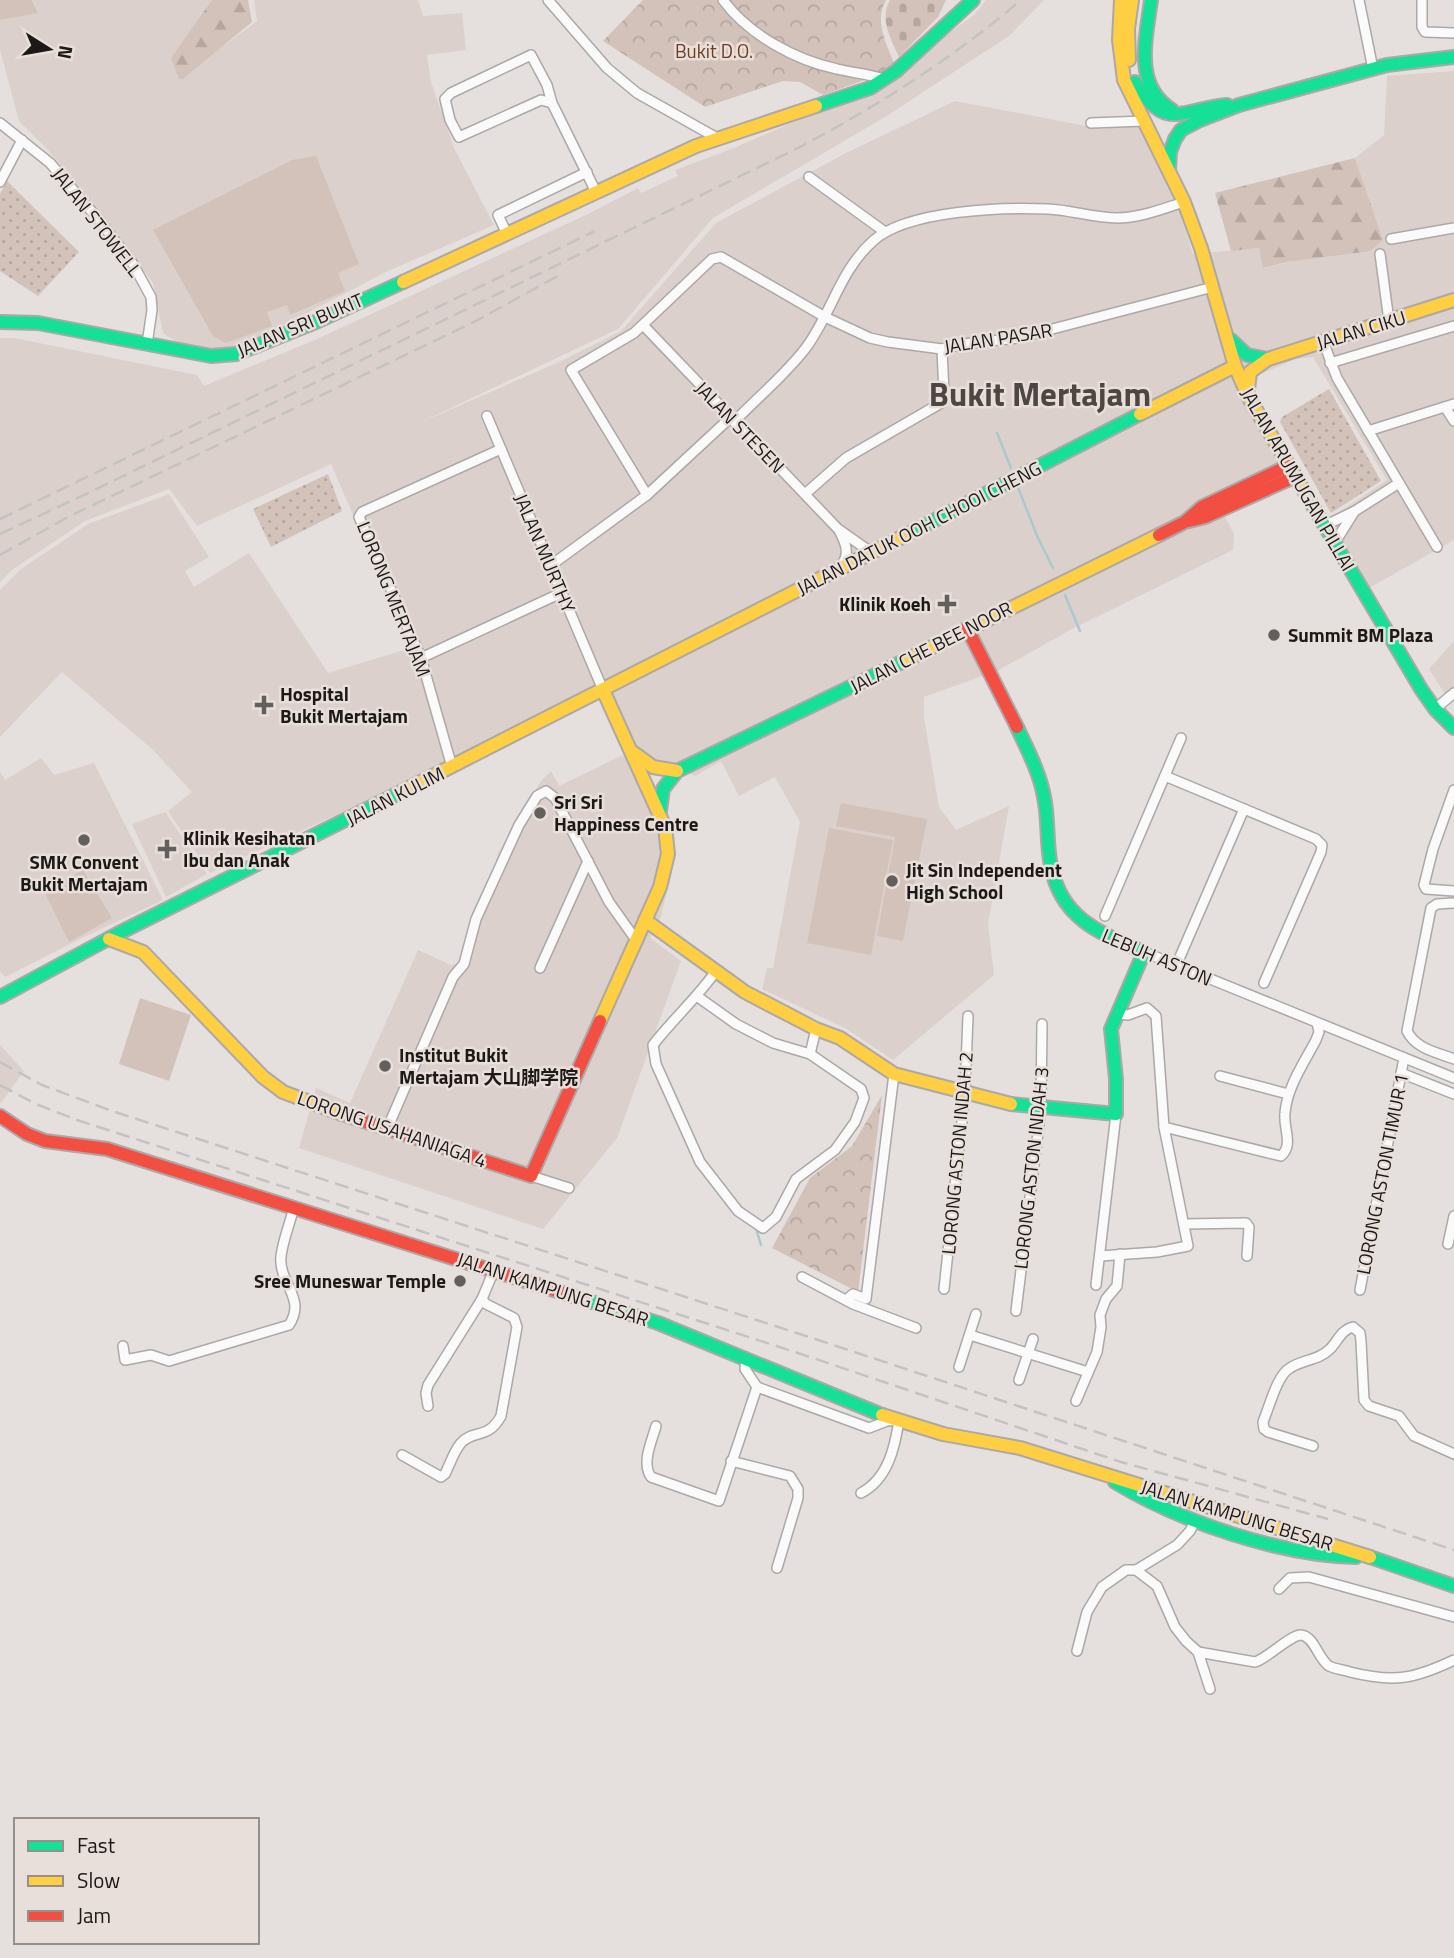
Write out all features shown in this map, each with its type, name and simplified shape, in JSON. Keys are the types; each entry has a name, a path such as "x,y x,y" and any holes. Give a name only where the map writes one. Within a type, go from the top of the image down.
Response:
{"main road":[{"name":"JALAN SRI BUKIT","path":"0,322 38,323 211,356 236,354 318,321 596,191 717,138 843,98 884,79 973,0"},
{"path":"1113,0 1110,39 1114,76 1124,102 1144,121"},
{"path":"1121,0 1117,38 1119,60 1145,101 1155,111 1163,114 1185,113 1219,105 1239,105"},
{"path":"1132,0 1127,75 1144,121"},
{"path":"1151,0 1144,53 1149,83 1160,104 1185,113"},
{"path":"1169,169 1171,144 1182,128 1239,105 1373,69 1431,58 1454,57"},
{"name":"JALAN ARUMUGAN PILLAI","path":"1144,121 1184,202 1236,366 1249,398 1435,709 1454,728"},
{"name":"JALAN CIKU","path":"1268,359 1454,300"},
{"path":"1228,336 1247,355 1268,359"},
{"path":"1249,398 1247,384 1250,372 1268,359"},
{"name":"JALAN DATUK OOH CHOOI CHENG","path":"603,690 1236,366"},
{"name":"JALAN CHE BEE NOOR","path":"677,771 1185,522 1205,517 1291,471"},
{"name":"LEBUH ASTON","path":"967,628 1040,781 1048,822 1050,870 1059,896 1075,916 1101,934 1144,952"},
{"path":"531,1176 645,920 668,862 668,838 660,816 603,690"},
{"name":"JALAN KULIM","path":"0,997 126,929 603,690"},
{"path":"628,747 649,766 677,771"},
{"path":"660,816 661,793 677,771"},
{"path":"143,952 140,936 160,914"},
{"path":"645,920 745,992 856,1047 894,1074 1001,1102 1116,1114 1111,1030 1144,952"},
{"path":"109,939 143,952"},
{"name":"LORONG USAHANIAGA 4","path":"143,952 262,1077 283,1092 307,1103 531,1176"},
{"name":"JALAN KAMPUNG BESAR","path":"0,1116 46,1142 95,1146 658,1323 867,1410 943,1434 1020,1448 1370,1557 1454,1586"},
{"name":"JALAN KAMPUNG BESAR","path":"1103,1474 1138,1496 1195,1521 1324,1556 1370,1557"}],"street":[{"path":"548,0 607,68 637,93 717,138"},
{"path":"723,0 757,32 803,58 837,69 884,79"},
{"path":"1359,0 1373,69"},
{"path":"1422,0 1422,27 1425,32 1454,33"},
{"path":"552,103 541,100 459,137 450,120 445,99 451,93 531,55 596,191"},
{"path":"1091,123 1144,121"},
{"name":"JALAN STOWELL","path":"0,123 50,163 99,220 146,285 152,310 147,344"},
{"path":"0,182 22,140"},
{"path":"0,160 5,172"},
{"path":"506,234 498,215 587,172"},
{"path":"809,177 886,232"},
{"path":"550,566 647,495 732,420 804,350 859,255 886,232 923,218 975,212 1050,209 1119,218 1142,215 1184,202"},
{"path":"1391,239 1454,228"},
{"path":"1380,254 1389,321"},
{"name":"JALAN PASAR","path":"643,325 705,265 721,257 825,317 870,338 942,349 1018,338 1213,287"},
{"path":"643,325 571,370 647,495"},
{"name":"JALAN STESEN","path":"643,325 838,529 865,548 876,550"},
{"path":"1330,363 1454,326"},
{"path":"1324,341 1330,363 1437,547"},
{"path":"805,495 846,458 941,402 944,394 942,349"},
{"path":"1368,431 1449,406 1454,421"},
{"name":"JALAN MURTHY","path":"486,416 603,690"},
{"name":"LORONG MERTAJAM","path":"452,768 421,658 359,517 362,512 501,449"},
{"path":"1324,526 1354,511 1399,482"},
{"path":"1334,544 1354,511"},
{"path":"837,570 845,561 846,554 845,542 838,529"},
{"path":"421,658 561,593"},
{"path":"1435,709 1454,693"},
{"path":"1105,916 1181,738"},
{"path":"1165,776 1316,839 1322,845 1264,983"},
{"path":"1454,790 1424,885 1426,889 1454,891"},
{"path":"387,1129 453,977 464,964 477,919 519,825 537,796 546,791 555,798 609,902 636,940"},
{"path":"1176,966 1244,809"},
{"path":"540,968 588,861"},
{"path":"1450,903 1437,904 1431,908 1407,1031 1419,1046 1454,1059"},
{"name":"LEBUH ASTON","path":"1144,952 1454,1078"},
{"path":"698,997 736,1024 773,1043 810,1054 860,1089 864,1098 855,1122 835,1150 796,1179 776,1217 763,1228 738,1211 700,1162 656,1064 653,1045 672,1021 698,997 716,971"},
{"path":"1100,1256 1157,1252 1188,1246 1164,1126 1156,1016 1147,1008 1128,1015 1118,1014"},
{"name":"LORONG ASTON INDAH 2","path":"944,1289 965,1093 968,1016"},
{"path":"1164,1126 1281,1156 1288,1145 1284,1115 1288,1094 1316,1040 1317,1023"},
{"name":"LORONG ASTON INDAH 3","path":"1016,1311 1041,1108 1042,1024"},
{"path":"810,1054 817,1029"},
{"name":"LORONG ASTON TIMUR 1","path":"1360,1290 1404,1058"},
{"path":"1401,1073 1454,1094"},
{"path":"846,1300 853,1294 866,1299 894,1074"},
{"path":"1220,1076 1288,1094"},
{"path":"1096,1285 1116,1114"},
{"name":"LORONG USAHANIAGA 4","path":"531,1176 569,1188"},
{"path":"123,1346 125,1360 151,1355 169,1361 289,1325 295,1317 296,1305 281,1258 294,1207"},
{"path":"1448,1244 1454,1216"},
{"path":"1184,1224 1246,1223 1249,1227 1247,1256"},
{"path":"1076,1401 1099,1344 1100,1315 1106,1299 1117,1286 1120,1254"},
{"path":"428,1406 428,1385 482,1299 494,1270"},
{"path":"802,1277 846,1300 916,1328"},
{"path":"402,1455 441,1476 445,1474 459,1445 472,1436 483,1435 496,1425 501,1416 517,1327 514,1318 486,1304 482,1299"},
{"path":"959,1367 976,1314"},
{"path":"1313,1446 1268,1432 1264,1429 1264,1422 1286,1370 1317,1359 1329,1350 1345,1330 1353,1327 1360,1333 1364,1400 1369,1406 1399,1416 1414,1436 1454,1454"},
{"path":"970,1335 1088,1371"},
{"path":"1019,1380 1033,1339"},
{"path":"746,1359 745,1369 757,1387 869,1428 887,1421 900,1420 890,1461 869,1489 861,1493"},
{"path":"656,1426 647,1462 647,1471 652,1477 719,1501 757,1387"},
{"path":"731,1461 790,1476 798,1489 798,1498 777,1567"},
{"path":"1077,1651 1087,1612 1102,1587 1126,1570 1136,1570 1177,1545 1195,1521"},
{"path":"1136,1570 1157,1586 1175,1627 1198,1651 1255,1662 1262,1660 1295,1636 1303,1635 1328,1666 1379,1678 1409,1678 1454,1660"},
{"path":"1279,1589 1290,1578 1309,1577 1454,1617"},
{"path":"1198,1651 1210,1689"}],"shaded area":[{"path":"0,0 212,0 196,25 179,79 257,21 254,0 418,0 423,16 462,13 466,50 427,55 431,82 454,148 494,225 388,271 288,323 224,351 178,343 163,333 153,283 98,210 48,150 19,121 0,50"},
{"path":"986,0 1044,0 1009,36 885,117 713,218 618,329 417,424 559,362 621,331 716,223 848,152 955,101 1102,129 1138,125 1175,197 1193,254 1259,248 1264,268 1383,240 1355,158 1384,135 1387,76 1454,71 1454,540 1369,588 1330,518 1387,480 1313,357 1296,359 1251,378 1249,386 1298,478 1223,513 1234,534 1233,550 1072,629 999,670 924,697 924,717 939,807 956,830 1009,806 988,924 994,975 893,1060 845,1028 762,989 767,968 773,968 800,822 775,777 739,796 721,761 695,776 678,768 642,759 595,689 446,764 210,873 168,811 192,792 153,750 62,672 0,737 0,590 21,569 88,524 169,494 209,557 185,571 194,587 249,553 328,673 411,648 331,464 197,526 169,489 85,521 12,570 0,582 0,338 14,338 197,375 204,386 317,339 588,214 638,188 641,193 678,176 675,170 734,148 876,86 974,15"},
{"path":"1454,641 1454,687 1445,694 1429,669"},
{"path":"625,754 675,858 661,916 650,938 681,961 617,1138 543,1229 299,1148 316,1088 350,1103 418,950 451,965 459,963 472,918 498,853 541,781 551,771 559,786"},
{"name":"SMK Convent Bukit Mertajam","path":"41,758 54,775 94,763 163,900 5,977 0,971 0,772 5,780"},
{"name":"Klinik Kesihatan Ibu dan Anak","path":"165,812 207,874 166,897 132,824"},
{"path":"0,1045 24,1071 1,1103 0,1102"}],"green space":[{"path":"0,0 31,0 38,13 0,20"},
{"path":"212,0 248,0 252,22 183,79 179,79 171,58"},
{"name":"Bukit D.O.","path":"643,0 886,0 881,24 894,63 873,77 823,95 800,82 783,81 705,107 603,41"},
{"path":"890,0 946,0 938,17 899,57 886,22"},
{"path":"316,156 359,264 338,273 345,291 290,315 287,305 267,312 272,326 226,343 213,336 153,230 292,160"},
{"path":"1355,158 1383,240 1370,251 1287,262 1263,268 1259,248 1231,251 1215,193"},
{"path":"7,181 79,252 38,296 0,271 0,194"},
{"path":"1329,389 1381,481 1331,513 1280,422 1282,417"},
{"path":"328,474 342,511 271,547 253,509"},
{"path":"841,803 927,819 903,941 877,936 895,837 836,826"},
{"path":"829,828 893,840 871,955 807,943"},
{"path":"83,870 112,918 69,942 44,891"},
{"path":"140,998 191,1015 169,1081 119,1064"},
{"path":"882,1095 858,1292 772,1248 810,1178 852,1146"}],"waterway":[{"path":"997,433 1011,468"},
{"path":"1017,485 1053,568"},
{"path":"1065,595 1080,631"},
{"path":"756,1228 761,1245"}],"railway":[{"path":"0,534 798,148 914,80 969,42 1021,0"},
{"path":"0,519 595,231"},
{"path":"0,555 68,517 476,321 563,273"},
{"path":"0,1062 42,1085 112,1111 1454,1550"},
{"path":"0,1085 36,1104 77,1120 798,1353 1121,1462 1328,1519"}],"traffic: fast":[{"path":"816,106 870,88 896,71 973,0"},
{"path":"1151,0 1145,46 1147,75 1160,100 1172,110"},
{"path":"1169,169 1170,152 1175,139 1181,130 1200,120 1239,105 1387,65 1454,57"},
{"path":"1135,82 1146,98 1165,113 1185,113 1227,105"},
{"path":"0,322 38,323 211,356 236,354 318,321 403,282"},
{"path":"1231,340 1247,355 1268,359"},
{"path":"904,536 1140,414"},
{"path":"1300,484 1421,689 1435,709 1454,728"},
{"path":"660,811 663,789 677,771 908,659"},
{"path":"1011,1104 1116,1114 1111,1029 1144,952 1085,922 1064,899 1051,866 1042,788 1017,727"},
{"path":"0,997 119,933 409,788"},
{"path":"573,1296 658,1323 882,1415"},
{"path":"1115,1482 1141,1497 1231,1534 1295,1550 1356,1557"},
{"path":"1370,1557 1454,1586"}],"traffic: slow":[{"path":"1121,0 1119,40 1124,80 1184,202 1201,248 1235,366 1249,398 1300,484"},
{"path":"1129,60 1128,29 1132,0"},
{"path":"403,282 696,146 816,106"},
{"path":"1248,390 1250,372 1268,359 1454,300"},
{"path":"1140,414 1235,366"},
{"path":"908,659 1159,535"},
{"path":"409,788 904,536"},
{"path":"600,1021 660,887 668,854 665,827 603,690"},
{"path":"634,753 653,767 677,771"},
{"path":"645,920 745,992 816,1029 840,1038 894,1074 1011,1104"},
{"path":"109,939 143,952 263,1077 283,1092 342,1114"},
{"path":"882,1415 943,1434 1020,1448 1370,1557"}],"traffic: jam":[{"path":"1159,535 1185,522 1202,507 1288,466"},
{"path":"1189,521 1205,517 1294,477"},
{"path":"967,628 1017,727"},
{"path":"342,1114 531,1176 600,1021"},
{"path":"0,1116 27,1134 45,1141 107,1149 573,1296"}],"place":[{"name":"Klinik Koeh","path":"947,604"},
{"name":"Summit BM Plaza","path":"1274,635"},
{"name":"Hospital Bukit Mertajam","path":"264,705"},
{"name":"Sri Sri Happiness Centre","path":"540,813"},
{"name":"SMK Convent Bukit Mertajam","path":"84,840"},
{"name":"Klinik Kesihatan Ibu dan Anak","path":"167,849"},
{"name":"Jit Sin Independent High School","path":"892,881"},
{"name":"Institut Bukit Mertajam 大山脚学院","path":"385,1066"},
{"name":"Sree Muneswar Temple","path":"460,1281"}],"district":[{"name":"Bukit Mertajam","path":"1040,394"}]}
